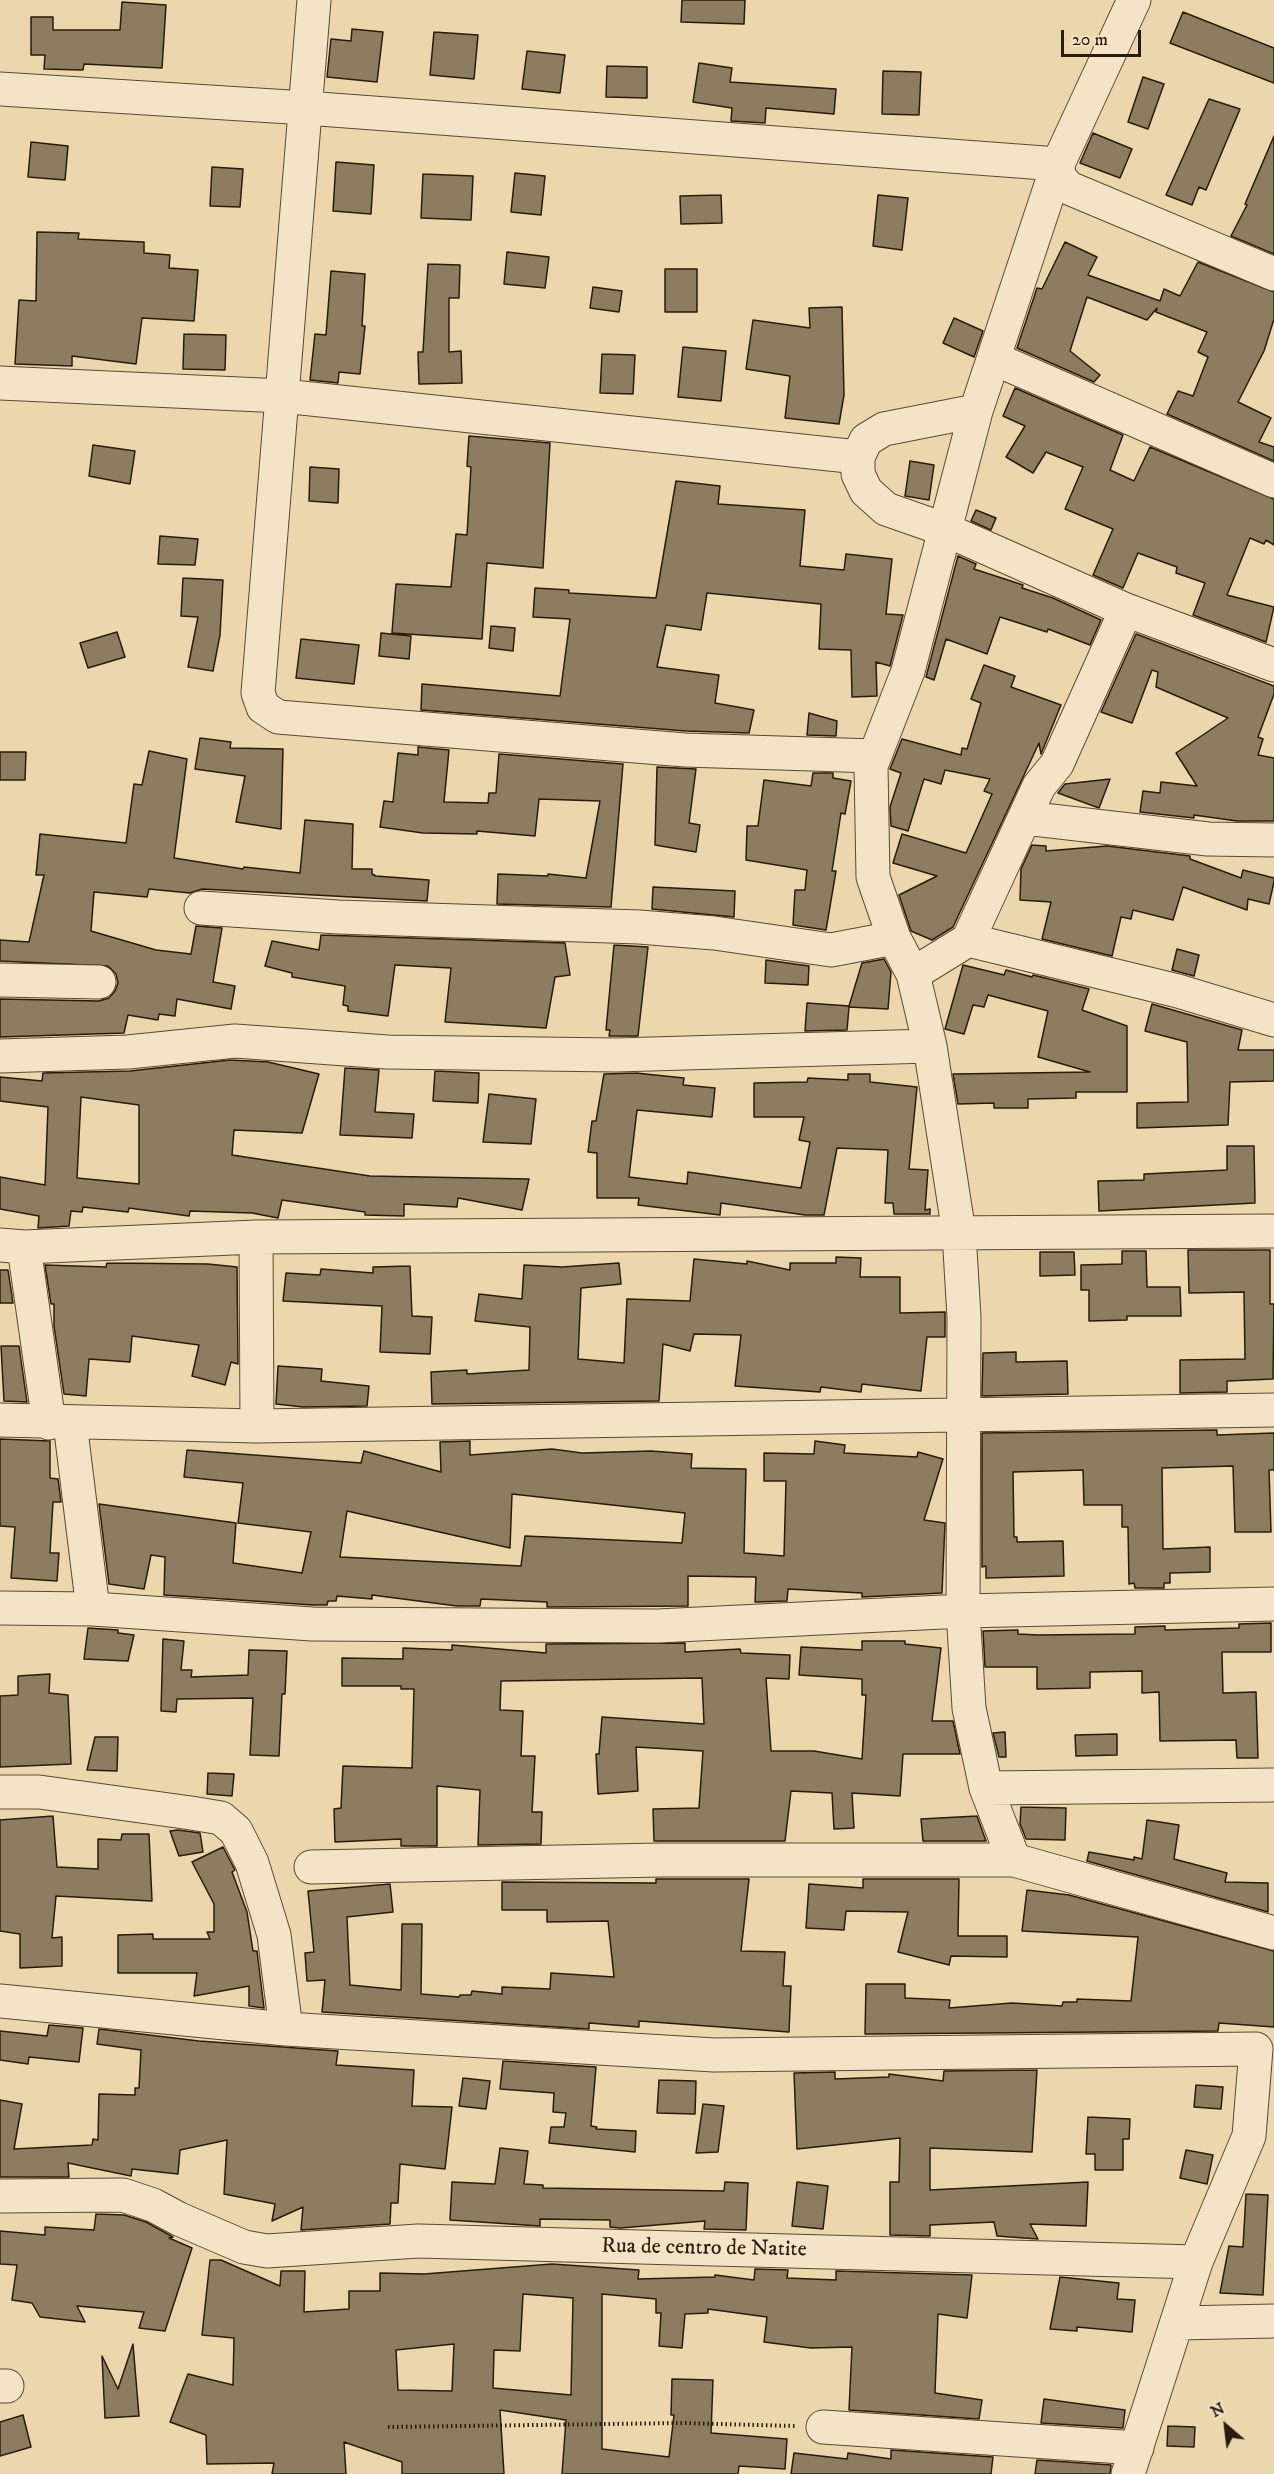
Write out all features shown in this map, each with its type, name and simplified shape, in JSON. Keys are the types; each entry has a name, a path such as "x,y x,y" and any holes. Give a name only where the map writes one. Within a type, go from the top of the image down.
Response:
{"street":[{"path":"314,0 258,693 263,707 278,717 685,750 874,756"},
{"path":"1109,0 1113,43"},
{"path":"1014,1860 986,1788 969,1708 963,1611 964,1317 960,1233 930,1046 913,974 894,938 873,877 871,766 908,671 976,411 1058,164 1134,0"},
{"path":"0,88 306,108 1058,164"},
{"path":"1058,164 1059,177 1069,188 1274,274"},
{"path":"995,359 1274,481"},
{"path":"0,383 283,396 858,457"},
{"path":"976,411 884,429 866,440 858,457 858,474 866,491 886,509 946,530 1126,610 1274,665"},
{"path":"913,974 968,940 1039,786 1057,764 1126,610"},
{"path":"1025,818 1208,839 1274,840"},
{"path":"201,908 338,917 639,927 714,933 831,950 894,938"},
{"path":"968,940 1178,991 1274,1020"},
{"path":"0,980 99,982"},
{"path":"0,1056 128,1052 235,1041 387,1052 616,1055 930,1046"},
{"path":"93,1609 59,1423 12,1246 256,1237 1274,1231"},
{"path":"256,1237 257,1426"},
{"path":"0,1420 257,1426 1274,1410"},
{"path":"0,1608 93,1609 312,1624 646,1626 963,1611 1274,1604"},
{"path":"986,1788 1274,1785"},
{"path":"0,1792 39,1792 221,1818 236,1831 252,1863 274,1935 286,2029"},
{"path":"311,1867 661,1860 1014,1860 1274,1933"},
{"path":"0,2001 286,2029 714,2055 1265,2048 1262,2136 1196,2262 1132,2461 823,2427"},
{"name":"Rua de centro de Natite","path":"0,2196 123,2195 153,2205 179,2220 244,2247 267,2251 418,2241 1196,2262"},
{"path":"1178,2323 1274,2321"}],"path":[{"path":"388,2427 682,2423 823,2427"}],"building":[{"path":"682,0 745,0 744,24 681,22"},
{"path":"122,2 166,5 162,68 84,64 83,70 44,69 45,55 31,55 31,17 53,17 53,30 120,30"},
{"path":"1183,12 1274,48 1274,83 1170,43"},
{"path":"352,29 383,32 377,82 327,77 331,39 351,41"},
{"path":"434,32 478,35 474,79 430,75"},
{"path":"527,51 565,55 560,93 522,89"},
{"path":"699,63 732,68 730,82 836,89 834,114 766,108 765,123 731,121 732,108 693,102"},
{"path":"607,66 647,67 647,98 606,97"},
{"path":"883,71 921,72 919,115 882,114"},
{"path":"1143,77 1164,84 1148,129 1128,122"},
{"path":"1209,99 1240,109 1206,190 1199,187 1192,205 1166,195"},
{"path":"1093,133 1132,149 1120,178 1080,163"},
{"path":"1274,136 1274,254 1231,236 1247,205 1245,204"},
{"path":"31,142 68,146 65,180 28,177"},
{"path":"336,162 374,165 371,214 333,211"},
{"path":"212,167 243,169 240,207 210,206"},
{"path":"515,173 545,176 541,215 511,212"},
{"path":"423,174 473,176 471,220 421,218"},
{"path":"721,195 722,223 681,224 680,196"},
{"path":"878,195 908,198 902,250 873,246"},
{"path":"37,232 79,233 78,239 144,242 144,253 170,255 169,268 198,270 194,321 142,318 136,364 72,356 72,366 15,364 19,300 36,301"},
{"path":"1065,242 1097,257 1088,275 1160,301 1164,289 1180,296 1198,262 1274,292 1274,319 1264,351 1238,402 1271,418 1259,442 1274,447 1274,461 1167,414 1178,391 1193,396 1208,357 1198,352 1207,332 1156,312 1157,308 1147,320 1087,297 1070,351 1100,375 1094,382 1017,348 1037,288 1042,289"},
{"path":"507,252 549,257 545,288 504,284"},
{"path":"428,264 460,265 459,298 449,298 449,352 461,351 462,383 419,384 418,352 423,352"},
{"path":"665,269 697,269 697,312 665,312"},
{"path":"331,271 365,274 362,326 365,326 360,374 339,372 338,383 310,380 315,334 326,335"},
{"path":"593,287 622,291 619,312 590,308"},
{"path":"842,307 844,395 839,424 785,418 790,376 746,369 753,320 810,328 809,308"},
{"path":"954,318 983,331 974,357 943,343"},
{"path":"184,334 226,335 225,370 183,369"},
{"path":"683,347 726,351 721,401 678,397"},
{"path":"602,354 635,355 633,394 600,393"},
{"path":"1015,388 1123,435 1110,470 1134,481 1150,447 1274,499 1274,545 1266,540 1264,544 1250,538 1227,595 1274,607 1266,642 1193,615 1205,583 1176,573 1177,567 1138,553 1123,588 1093,575 1113,529 1065,509 1083,467 1046,452 1033,473 1006,457 1025,426 1003,416"},
{"path":"469,436 550,443 543,568 487,563 482,639 392,633 396,584 451,587 456,534 467,535 471,467 467,466"},
{"path":"93,445 135,451 130,484 89,476"},
{"path":"910,461 934,465 929,500 905,496"},
{"path":"310,467 339,469 338,503 309,501"},
{"path":"676,481 720,486 718,504 805,510 800,566 844,570 846,554 892,559 886,614 903,615 890,666 876,662 877,696 852,697 851,650 819,649 821,604 707,593 701,630 666,625 657,667 719,675 715,703 754,710 749,733 686,731 421,710 422,684 560,696 570,619 533,617 535,588 569,590 569,593 656,598"},
{"path":"976,510 996,518 991,530 971,521"},
{"path":"160,536 198,539 195,565 158,564"},
{"path":"958,556 976,564 974,569 1023,585 1022,588 1053,598 1101,620 1090,645 1048,629 1047,632 1000,617 987,654 946,639 934,680 926,677"},
{"path":"183,578 223,580 220,635 213,671 188,667 198,617 181,616"},
{"path":"491,626 515,628 513,651 489,648"},
{"path":"117,632 125,657 88,668 80,643"},
{"path":"381,633 411,636 409,659 379,656"},
{"path":"1136,634 1274,686 1274,694 1258,737 1263,739 1258,755 1274,758 1274,821 1237,821 1194,815 1194,818 1140,812 1143,791 1160,793 1161,782 1197,786 1176,753 1228,718 1156,687 1158,672 1152,670 1132,723 1101,712"},
{"path":"301,639 359,645 354,684 296,678"},
{"path":"984,665 1015,676 1011,687 1061,705 1041,754 1039,743 953,927 932,940 911,931 899,895 937,876 893,863 902,834 966,853 992,794 984,791 990,779 945,770 941,784 924,779 908,831 891,826 890,807 901,773 890,769 902,739 961,755 962,748 967,749 981,703 971,699"},
{"path":"809,713 837,721 836,736 807,735"},
{"path":"200,738 231,742 230,748 283,749 281,829 236,822 245,776 195,769"},
{"path":"418,747 449,750 444,802 488,803 489,793 496,793 499,754 623,764 611,907 497,904 498,874 548,876 548,874 586,878 600,801 539,799 535,836 477,831 477,834 423,833 380,827 384,801 393,802 398,753 418,755"},
{"path":"149,751 187,759 174,858 243,869 244,867 300,873 305,820 353,824 352,869 372,869 372,874 376,876 429,880 427,901 202,889 190,893 149,889 147,897 94,892 91,931 156,950 191,954 196,926 222,928 213,982 235,986 231,1009 177,999 175,1016 159,1014 158,1020 128,1015 124,1033 0,1037 0,999 99,1001 109,998 115,991 118,983 116,974 108,966 0,961 0,940 29,942 44,875 36,875 40,834 126,843 134,784 142,785"},
{"path":"0,752 26,752 25,780 0,780"},
{"path":"657,767 696,769 689,823 700,825 696,852 655,845"},
{"path":"813,773 833,773 833,778 851,781 845,814 841,813 832,871 836,871 826,930 793,925 795,890 805,890 807,870 746,860 747,826 758,826 764,780 811,786"},
{"path":"1110,779 1099,808 1058,793 1065,784"},
{"path":"1032,845 1046,846 1046,851 1107,846 1190,856 1190,859 1241,878 1243,870 1274,878 1274,882 1269,904 1248,899 1247,910 1183,887 1173,920 1133,910 1131,919 1121,917 1112,956 1042,939 1051,902 1020,900 1021,869"},
{"path":"653,887 735,891 734,917 652,909"},
{"path":"321,935 565,943 570,975 555,977 546,1028 445,1022 451,968 395,965 388,1016 348,1011 348,1006 343,1005 345,986 292,977 292,973 265,966 272,941 319,950"},
{"path":"614,945 648,947 638,1036 609,1036 610,1030 606,1030"},
{"path":"1177,949 1199,955 1194,976 1172,970"},
{"path":"884,959 891,972 888,1009 849,1007 847,1030 805,1031 807,1003 849,1006 862,963"},
{"path":"766,960 809,966 808,985 765,983"},
{"path":"963,965 1004,975 1006,970 1032,977 1033,975 1089,989 1082,1010 1127,1026 1127,1092 1076,1092 1076,1098 1028,1099 1028,1108 994,1108 994,1103 958,1104 953,1074 1090,1072 1038,1057 1048,1011 988,995 984,1007 973,1005 964,1034 945,1029"},
{"path":"1152,1004 1242,1030 1238,1050 1274,1050 1274,1081 1230,1082 1228,1125 1137,1128 1137,1103 1188,1102 1187,1042 1145,1031"},
{"path":"230,1060 268,1062 319,1074 302,1133 234,1130 232,1155 370,1176 529,1179 522,1210 458,1198 457,1207 404,1204 404,1216 365,1215 365,1212 282,1200 278,1218 252,1213 190,1211 189,1216 129,1208 128,1212 83,1207 82,1212 71,1211 69,1226 38,1228 39,1216 0,1209 0,1177 45,1185 48,1107 0,1101 0,1077 42,1081 43,1073 130,1071","holes":["81,1097 139,1105 139,1184 77,1178"]},
{"path":"345,1068 379,1070 375,1112 414,1114 412,1138 340,1135"},
{"path":"435,1071 479,1073 478,1103 433,1101"},
{"path":"636,1073 684,1078 683,1085 715,1088 712,1117 637,1110 629,1177 687,1184 688,1172 801,1188 810,1142 799,1140 804,1117 754,1117 754,1083 807,1082 808,1078 848,1080 848,1074 870,1074 870,1082 917,1087 909,1169 928,1170 925,1210 930,1209 930,1214 894,1214 893,1203 885,1203 888,1150 837,1148 824,1215 805,1215 721,1203 720,1215 638,1205 639,1198 597,1198 597,1153 588,1152 592,1121 596,1121 604,1074"},
{"path":"489,1094 536,1099 531,1144 483,1142"},
{"path":"1227,1146 1254,1146 1255,1203 1099,1211 1098,1181 1144,1180 1144,1174 1227,1170"},
{"path":"1188,1250 1270,1250 1270,1304 1274,1304 1273,1379 1227,1381 1227,1392 1180,1393 1180,1360 1245,1359 1244,1292 1189,1293"},
{"path":"1122,1251 1146,1251 1147,1287 1180,1287 1181,1316 1127,1316 1127,1320 1089,1321 1089,1290 1081,1290 1081,1265 1122,1264"},
{"path":"1040,1252 1074,1252 1075,1275 1040,1276"},
{"path":"836,1257 861,1258 860,1277 900,1277 900,1313 945,1312 945,1337 927,1337 921,1391 862,1384 861,1392 821,1387 820,1392 735,1386 741,1335 694,1334 690,1351 663,1344 659,1401 432,1404 431,1372 467,1370 467,1374 529,1370 530,1327 475,1321 479,1294 522,1299 524,1265 562,1267 619,1263 621,1284 581,1288 578,1359 624,1363 627,1299 690,1301 694,1259 747,1264 747,1261 790,1270 790,1263 836,1263"},
{"path":"107,1263 208,1264 237,1267 238,1364 231,1362 225,1385 192,1376 199,1345 132,1336 130,1362 89,1359 86,1396 64,1394 54,1326 54,1304 51,1304 45,1265 106,1267"},
{"path":"410,1266 412,1316 432,1317 430,1354 380,1352 382,1306 283,1301 286,1273 320,1275 321,1269 373,1273 373,1267"},
{"path":"0,1270 8,1270 13,1303 0,1303"},
{"path":"1,1346 19,1346 27,1402 4,1401"},
{"path":"1016,1352 1016,1362 1067,1361 1068,1394 982,1396 983,1353"},
{"path":"278,1366 322,1369 321,1381 369,1386 367,1406 303,1407 276,1404"},
{"path":"1217,1430 1217,1435 1274,1433 1274,1470 1269,1470 1271,1532 1235,1532 1233,1466 1162,1468 1163,1549 1210,1547 1210,1572 1170,1573 1170,1583 1164,1583 1164,1588 1135,1588 1134,1583 1129,1584 1128,1527 1122,1527 1122,1505 1084,1505 1083,1470 1013,1472 1014,1537 1017,1537 1017,1542 1063,1541 1064,1576 986,1578 986,1566 982,1567 982,1433"},
{"path":"0,1439 50,1441 50,1478 58,1479 61,1502 53,1502 50,1553 59,1553 57,1581 11,1578 15,1527 0,1526"},
{"path":"470,1441 470,1455 552,1449 582,1453 651,1451 692,1454 691,1468 746,1469 744,1553 784,1556 786,1481 764,1481 764,1453 814,1454 815,1441 845,1445 844,1453 917,1457 918,1452 943,1459 924,1520 945,1523 942,1593 862,1597 862,1593 788,1589 787,1601 755,1602 756,1577 688,1576 688,1606 547,1607 547,1602 481,1599 480,1606 457,1606 372,1595 372,1599 337,1596 336,1601 328,1601 327,1605 313,1605 164,1595 165,1557 151,1555 144,1589 109,1584 99,1504 236,1523 233,1563 302,1573 311,1532 238,1523 243,1483 184,1477 187,1450 361,1463 364,1451 441,1472 440,1442","holes":["512,1494 685,1513 682,1543 525,1536 521,1566 340,1557 347,1511 510,1548"]},
{"path":"1271,1623 1271,1652 1222,1652 1223,1693 1256,1692 1258,1758 1237,1758 1236,1740 1160,1741 1159,1692 1142,1693 1142,1671 1090,1672 1090,1688 1037,1689 1037,1667 985,1667 983,1631 1018,1630 1018,1634 1038,1635 1135,1634 1135,1627 1165,1626 1165,1630 1239,1628 1239,1624"},
{"path":"88,1628 118,1630 118,1633 134,1635 128,1661 84,1659"},
{"path":"163,1639 184,1641 181,1670 192,1670 191,1677 248,1675 249,1650 287,1651 279,1756 250,1755 253,1698 177,1699 176,1712 161,1711"},
{"path":"862,1641 905,1641 905,1644 941,1648 932,1721 953,1721 960,1754 903,1754 900,1796 852,1793 854,1828 834,1829 832,1793 791,1791 785,1841 654,1841 653,1809 699,1808 703,1751 636,1747 638,1791 598,1794 596,1754 599,1754 602,1717 704,1724 702,1678 501,1681 500,1710 523,1711 521,1756 535,1756 532,1812 542,1812 541,1844 478,1845 480,1790 437,1786 437,1846 401,1846 401,1839 335,1842 334,1809 341,1808 343,1766 412,1768 414,1689 401,1689 401,1686 342,1686 342,1658 403,1659 403,1648 452,1650 452,1645 546,1653 546,1644 685,1643 685,1652 740,1649 741,1653 790,1655 789,1679 766,1678 771,1751 814,1751 862,1759 866,1695 862,1695 862,1679 799,1675 801,1647 862,1650"},
{"path":"50,1674 49,1693 68,1695 71,1764 0,1767 0,1696 18,1695 18,1676"},
{"path":"1005,1732 1006,1757 999,1757 993,1733"},
{"path":"1117,1734 1117,1755 1076,1756 1075,1735"},
{"path":"95,1737 118,1737 117,1771 87,1770"},
{"path":"208,1773 234,1774 232,1796 207,1794"},
{"path":"1021,1807 1066,1808 1065,1840 1026,1839 1020,1824"},
{"path":"53,1816 57,1867 98,1869 98,1839 121,1840 122,1834 149,1834 152,1901 56,1896 52,1938 62,1937 62,1966 20,1968 20,1934 0,1931 0,1820"},
{"path":"977,1816 986,1841 923,1841 921,1819"},
{"path":"1147,1820 1179,1825 1174,1859 1227,1873 1225,1882 1268,1883 1268,1912 1087,1861 1089,1852 1134,1860 1134,1857 1142,1859"},
{"path":"170,1831 200,1833 203,1852 179,1856"},
{"path":"223,1847 235,1870 232,1872 247,1912 253,1951 257,1951 264,2008 249,2006 249,1986 194,1996 197,1973 118,1973 118,1935 153,1934 153,1939 210,1939 207,1932 214,1932 214,1904 192,1862"},
{"path":"656,1879 749,1879 741,1951 785,1952 783,1986 791,1986 789,2032 639,2021 639,2027 589,2023 589,2029 322,2012 325,1980 307,1981 305,1953 314,1952 308,1891 390,1884 393,1912 347,1917 350,1985 401,1990 402,1924 422,1924 421,1994 459,1997 460,1995 471,1995 472,1991 502,1994 502,1987 550,1989 551,1973 614,1977 608,1921 547,1922 547,1910 502,1910 502,1882 656,1883"},
{"path":"863,1879 959,1879 958,1936 1007,1936 1007,1957 951,1956 949,1965 898,1952 908,1912 846,1911 844,1930 806,1928 809,1884 863,1888"},
{"path":"1027,1890 1069,1895 1274,1951 1274,2027 1219,2023 1218,2031 865,2034 866,1984 905,1984 905,1998 950,2000 949,2008 1012,2003 1062,2006 1063,2002 1077,2002 1077,1999 1131,2001 1138,1937 1022,1931"},
{"path":"49,2025 83,2028 79,2062 29,2057 28,2064 0,2060 0,2031 47,2036"},
{"path":"99,2029 199,2041 338,2051 336,2065 414,2070 412,2106 452,2107 445,2169 400,2164 398,2203 391,2203 390,2224 301,2230 303,2207 272,2221 275,2204 224,2194 227,2140 180,2150 178,2174 132,2169 131,2176 68,2163 69,2177 0,2177 0,2100 22,2104 14,2149 92,2145 93,2139 98,2140 99,2094 135,2095 135,2088 139,2088 141,2050 97,2044"},
{"path":"503,2061 596,2067 591,2126 597,2127 596,2129 636,2131 635,2152 549,2143 551,2127 564,2127 566,2113 553,2112 554,2093 500,2089"},
{"path":"1037,2070 1032,2152 930,2148 930,2190 1088,2182 1086,2226 1030,2224 1038,2239 997,2236 994,2222 930,2225 930,2236 890,2235 890,2182 899,2182 900,2138 797,2149 794,2073 835,2072 835,2079 889,2077 889,2074 943,2081 944,2071"},
{"path":"463,2078 490,2081 486,2109 459,2106"},
{"path":"659,2080 696,2081 695,2114 657,2113"},
{"path":"1196,2085 1223,2087 1221,2109 1194,2107"},
{"path":"703,2104 724,2106 718,2152 696,2153"},
{"path":"1088,2117 1130,2119 1129,2139 1123,2139 1123,2170 1095,2170 1095,2154 1086,2154"},
{"path":"500,2148 528,2151 524,2184 543,2185 543,2188 724,2191 725,2182 748,2183 746,2230 704,2229 705,2221 620,2228 610,2227 610,2220 540,2219 540,2226 450,2220 452,2182 495,2184"},
{"path":"1186,2150 1213,2155 1207,2184 1180,2178"},
{"path":"797,2182 828,2186 823,2229 792,2226"},
{"path":"1246,2194 1268,2195 1263,2295 1220,2293 1229,2246 1243,2247"},
{"path":"96,2214 124,2215 146,2222 173,2237 169,2238 192,2248 165,2331 139,2328 144,2312 77,2306 85,2322 40,2317 32,2303 12,2300 17,2265 0,2264 0,2231 45,2235 45,2227 94,2230"},
{"path":"210,2260 221,2260 280,2286 281,2271 305,2271 304,2312 349,2309 349,2291 380,2291 380,2273 424,2274 552,2264 639,2270 638,2279 715,2277 715,2275 754,2280 755,2269 788,2270 787,2278 836,2280 836,2271 972,2275 967,2318 938,2314 935,2393 982,2400 979,2419 849,2410 852,2347 811,2348 764,2342 767,2317 708,2309 708,2313 685,2314 682,2348 659,2346 661,2313 656,2313 656,2299 602,2294 602,2449 669,2457 674,2415 671,2415 672,2379 713,2380 711,2433 787,2439 785,2469 739,2466 738,2474 562,2474 566,2420 500,2410 504,2474 402,2474 402,2462 344,2442 346,2474 272,2474 274,2463 207,2464 206,2435 170,2422 188,2374 233,2385 234,2338 202,2335","holes":["523,2294 573,2298 571,2395 493,2388 494,2350 520,2351","454,2344 452,2391 398,2390 396,2350"]},
{"path":"1060,2277 1119,2283 1117,2299 1135,2300 1132,2332 1077,2327 1077,2331 1050,2329"},
{"path":"133,2344 139,2416 105,2418 102,2356 118,2389"},
{"path":"1044,2399 1125,2410 1123,2428 1041,2423"},
{"path":"23,2415 31,2447 0,2456 0,2422"},
{"path":"1168,2426 1195,2427 1194,2447 1167,2446"},
{"path":"891,2450 993,2457 991,2474 791,2474 794,2453 847,2459 848,2453 891,2459"},
{"path":"1037,2460 1111,2465 1110,2474 1035,2474"}]}
